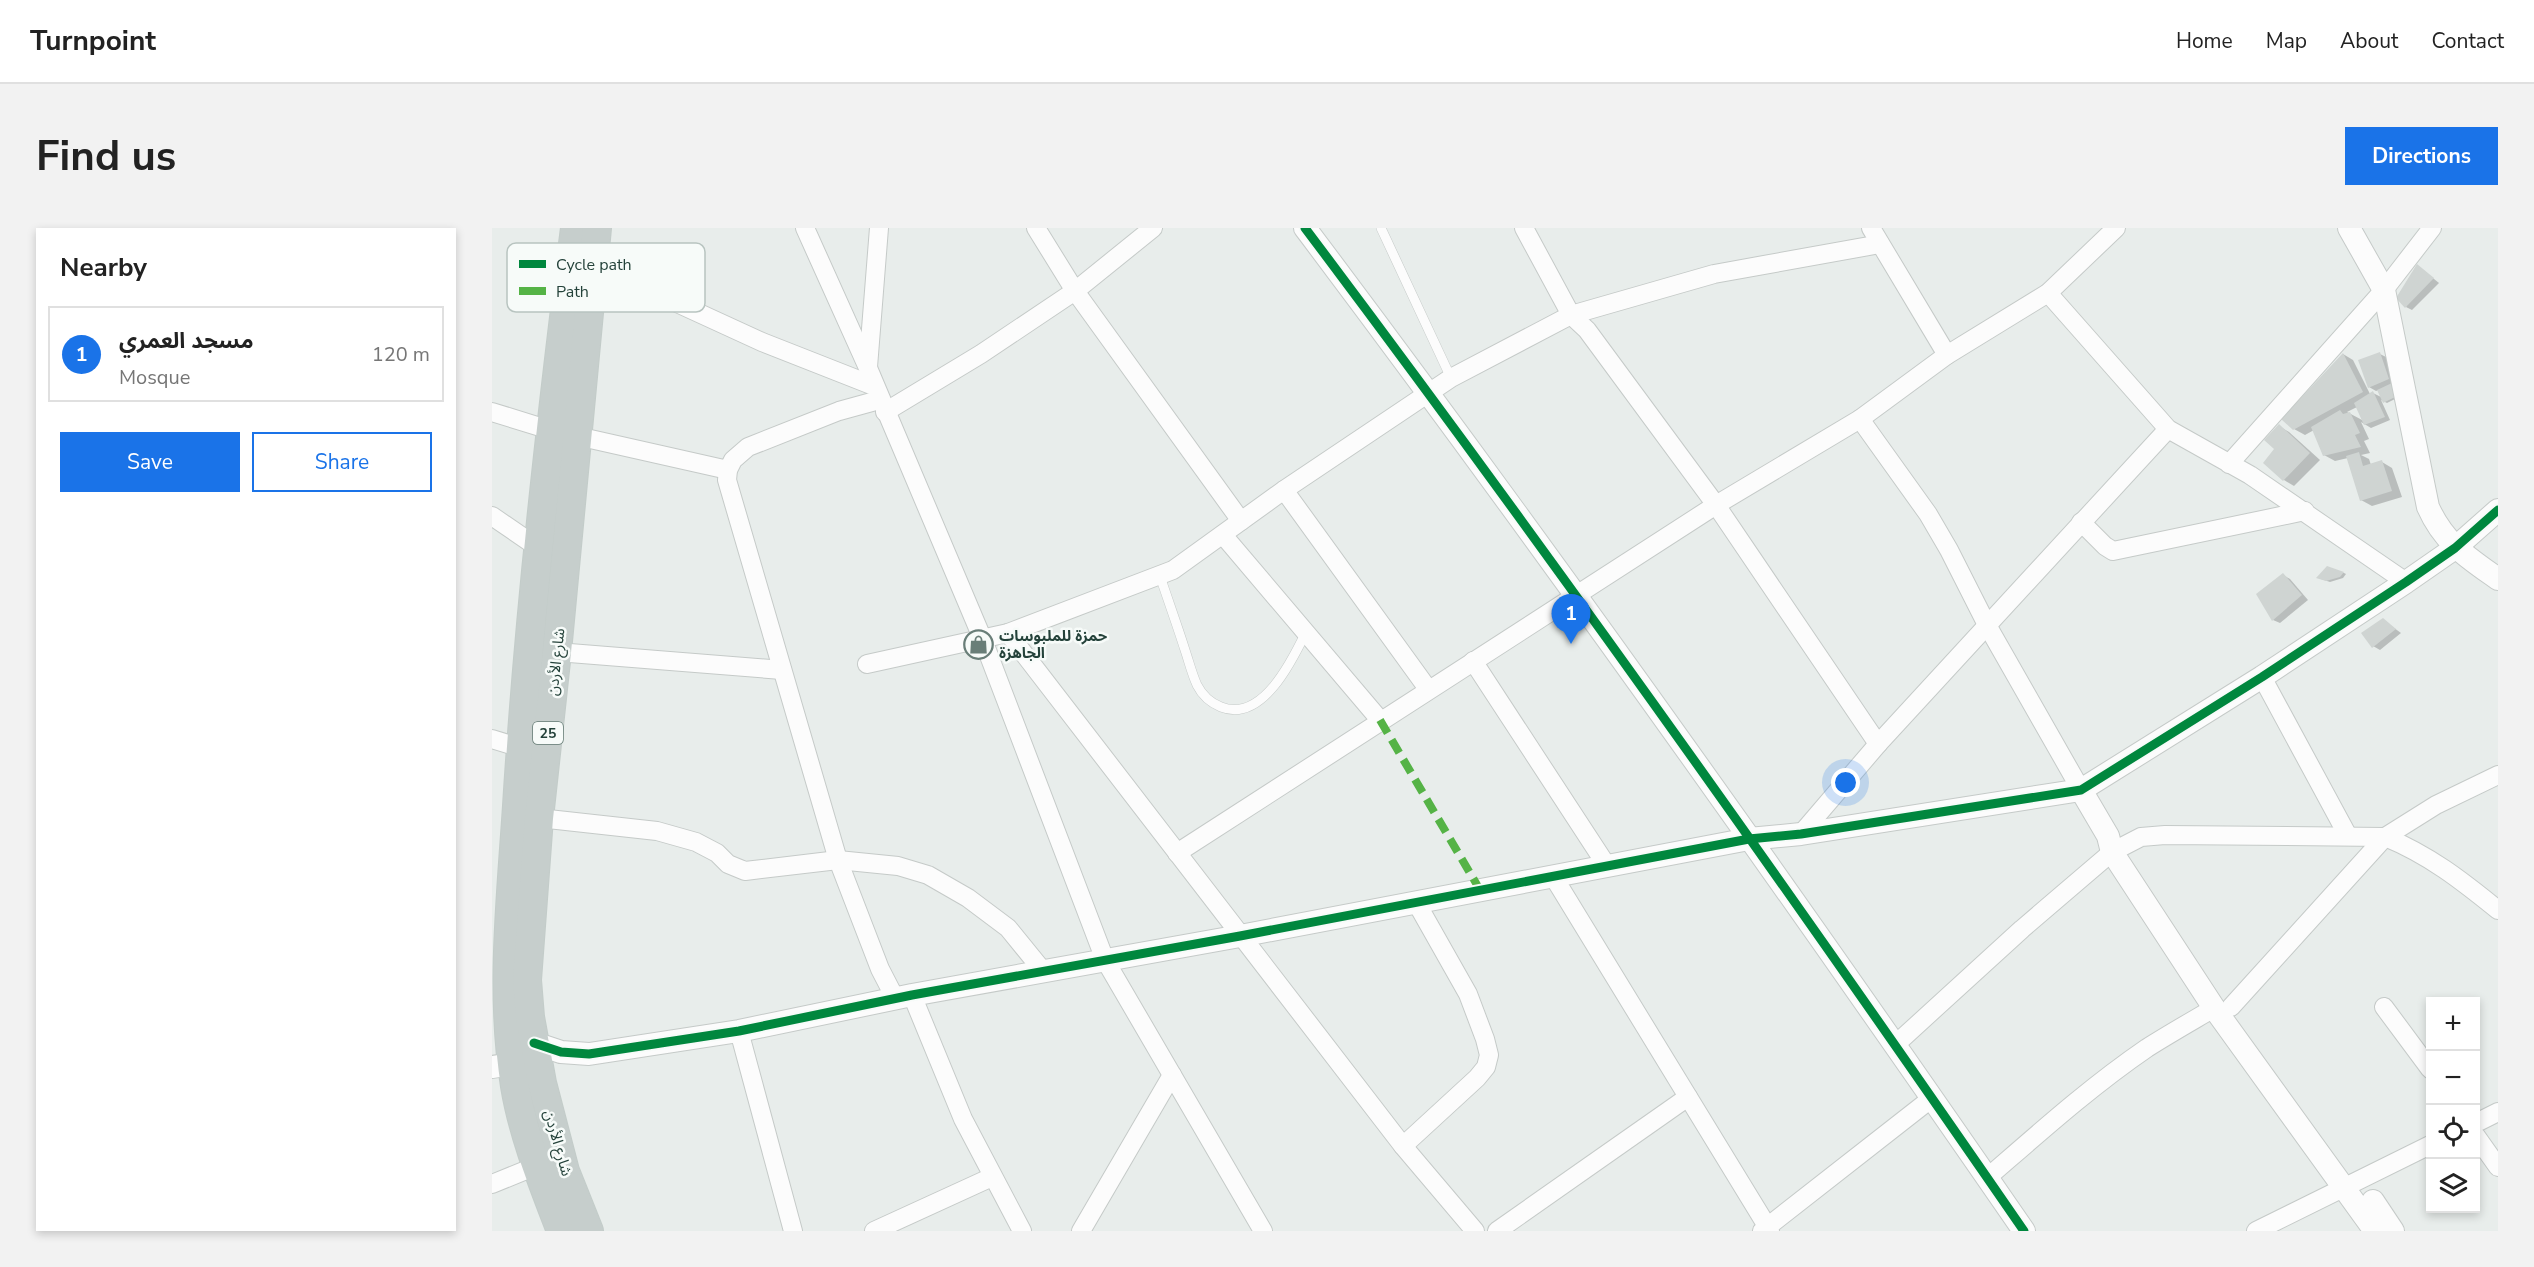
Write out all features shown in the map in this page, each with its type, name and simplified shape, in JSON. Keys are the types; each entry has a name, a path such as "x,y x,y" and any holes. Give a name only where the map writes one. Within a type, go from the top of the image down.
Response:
{"highway":[{"name":"شارع الأردن","path":"574,243 575,228"},
{"name":"شارع الأردن","path":"595,243 597,228"},
{"name":"شارع الأردن","path":"561,1231 536,1166 515,1088 502,1066 521,748 549,582 563,433 570,312"},
{"name":"شارع الأردن","path":"584,312 540,549 549,582 557,652 539,818 527,980 534,1043 542,1083 564,1171 589,1231"}],"street":[{"path":"805,228 868,368 983,640 1105,960 1263,1231"},
{"path":"868,368 879,228"},
{"path":"1036,228 1076,291 1241,521"},
{"path":"1022,1231 992,1177 903,997 880,969 838,860 727,480 728,470 740,452 758,442 839,411 880,399 981,354 1076,291 1153,228"},
{"path":"1305,228 1576,594 1896,1044 2024,1231"},
{"path":"1524,228 1571,315 1587,330 1716,505 1878,744"},
{"path":"1870,228 1947,356"},
{"path":"1177,853 1716,505 1860,419 1947,356 2048,292 2116,228"},
{"path":"2349,228 2384,290 2428,507 2436,525 2455,548 2498,579"},
{"path":"2229,464 2384,290 2433,228"},
{"path":"867,664 1008,633 1160,576 1186,562 1284,490 1451,378 1571,315 1714,274 1880,244"},
{"path":"2048,292 2168,429 2305,511 2406,582"},
{"path":"697,312 880,399"},
{"path":"492,412 563,433 728,470"},
{"path":"1860,419 1928,514 1987,625 2114,845 2222,1007 2352,1184 2393,1231"},
{"path":"1801,834 1878,744 2168,429"},
{"path":"1284,490 1428,689"},
{"path":"534,1043 561,1052 589,1053 739,1031 903,997 1240,936 1749,839 1801,834 2081,790 2262,677 2406,582 2455,548 2498,510"},
{"path":"2081,522 2113,551 2305,511"},
{"path":"492,516 540,549"},
{"path":"1223,535 1380,720"},
{"path":"1008,633 1403,1146 1475,1231"},
{"path":"557,652 782,670"},
{"path":"1473,661 1607,866"},
{"path":"2262,677 2348,836"},
{"path":"492,738 521,748"},
{"path":"1987,1178 2060,1115 2148,1048 2222,1007 2385,837 2436,805 2498,775"},
{"path":"539,818 657,831 696,842 717,853 728,864 746,871 838,860 898,866 928,875 968,898 1008,928 1043,971"},
{"path":"1896,1044 2114,845 2141,837 2165,835 2385,837 2416,850 2448,870 2498,910"},
{"path":"1553,876 1766,1230 1932,1098"},
{"path":"1403,1146 1477,1078 1486,1067 1489,1055 1468,994 1416,902"},
{"path":"2384,1007 2426,1065"},
{"path":"739,1031 793,1231"},
{"path":"1081,1231 1172,1075"},
{"path":"1497,1231 1688,1097"},
{"path":"2480,1121 2498,1112"},
{"path":"2480,1143 2498,1167"},
{"path":"2256,1231 2426,1147"},
{"path":"492,1185 536,1166"},
{"path":"874,1231 992,1177"},
{"path":"2352,1184 2375,1231"}],"lane":[{"path":"1381,228 1451,378"},
{"path":"1160,576 1198,687 1215,704 1225,708 1238,710 1252,705 1271,688 1287,670 1306,632"}],"building":[{"path":"2417,264 2434,278 2405,308 2396,298"},
{"path":"2380,352 2389,379 2368,388 2358,360"},
{"path":"2343,353 2363,392 2293,430 2281,419"},
{"path":"2392,383 2397,396 2383,403 2377,390"},
{"path":"2373,391 2385,417 2364,425 2354,403"},
{"path":"2340,410 2343,414 2350,412 2360,433 2355,435 2361,447 2323,456 2311,427"},
{"path":"2279,424 2310,453 2283,481 2263,463 2274,449 2264,440"},
{"path":"2359,452 2363,466 2382,460 2392,491 2360,501 2346,456"},
{"path":"2327,566 2344,572 2340,577 2326,581 2316,578"},
{"path":"2283,573 2302,595 2272,621 2256,594"},
{"path":"2383,618 2396,629 2372,648 2361,633"}],"marked path":[{"path":"1380,720 1480,890"}],"cycle path":[{"path":"1305,228 1489,475 1669,725 1848,977 2024,1231"},
{"path":"534,1043 561,1052 589,1054 739,1031 912,995 1240,936 1749,839 1801,834 2081,790 2262,677 2406,582 2455,548 2498,510"}],"place":[{"name":"مسجد العمري","path":"1571,644"},
{"name":"حمزة للملبوسات الجاهزة","path":"978,645"}]}
